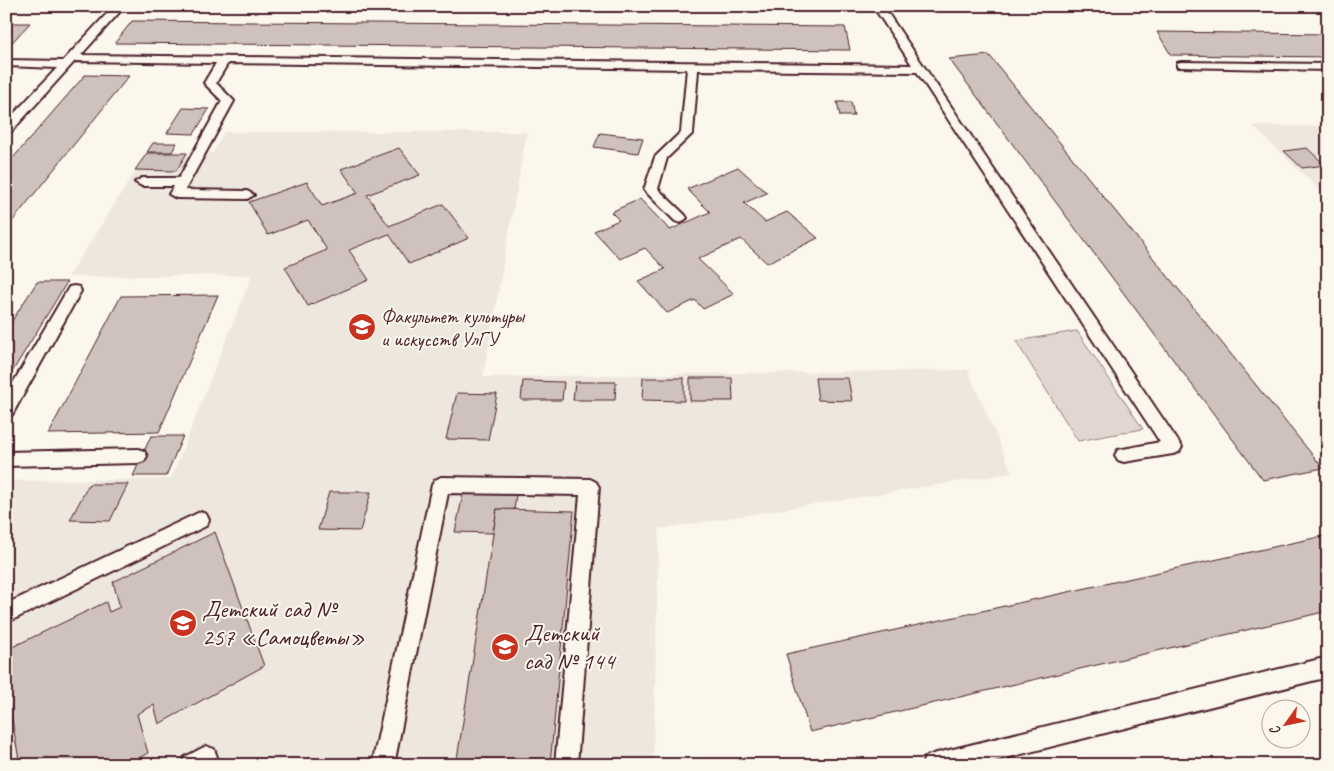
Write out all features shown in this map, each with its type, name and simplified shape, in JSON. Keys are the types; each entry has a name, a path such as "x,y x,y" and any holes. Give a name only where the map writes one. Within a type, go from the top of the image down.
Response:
{"lane":[{"path":"6,130 120,6"},
{"path":"878,6 1173,447 1124,455"},
{"path":"224,60 210,83 228,101 176,194 247,195"},
{"path":"6,63 224,60 921,69"},
{"path":"1181,65 1328,67"},
{"path":"680,218 651,190 656,162 662,154 687,132 693,66"},
{"path":"142,182 182,182"},
{"path":"6,410 74,291"},
{"path":"6,459 138,456"},
{"path":"383,765 441,485 590,487 566,765"},
{"path":"6,614 200,520"},
{"path":"933,765 1328,666"}],"shaded area":[{"path":"1253,126 1328,126 1328,198"},
{"path":"224,132 527,132 483,377 968,370 1012,473 659,529 653,765 6,765 6,481 171,479 252,275 68,277 147,153 213,153"},
{"path":"1077,331 1143,429 1078,441 1016,341"}],"building":[{"path":"132,21 845,27 850,50 115,43"},
{"path":"6,23 30,23 6,49"},
{"path":"1157,32 1328,34 1328,57 1171,55"},
{"path":"989,55 1323,468 1263,480 949,59"},
{"path":"85,75 129,76 6,229 6,166"},
{"path":"837,102 851,102 854,116 840,116"},
{"path":"183,108 209,109 194,134 167,133"},
{"path":"600,133 643,138 638,153 594,147"},
{"path":"153,143 177,143 172,152 147,152"},
{"path":"399,148 420,175 367,195 389,226 443,204 469,238 409,264 389,234 349,250 369,280 308,306 285,267 327,250 308,220 268,235 249,202 307,182 322,206 358,193 341,169"},
{"path":"1307,148 1325,165 1302,168 1284,151"},
{"path":"147,153 187,153 176,171 135,170"},
{"path":"738,167 767,193 744,203 765,222 787,212 818,238 767,263 741,239 698,259 734,294 703,309 695,300 667,313 638,281 665,269 645,248 620,259 594,231 619,220 611,212 640,199 670,230 710,212 687,189"},
{"path":"37,282 67,282 6,382 6,330"},
{"path":"218,295 159,432 48,434 121,296"},
{"path":"643,378 684,378 684,401 642,400"},
{"path":"690,378 732,378 733,401 690,401"},
{"path":"815,378 848,378 852,401 818,400"},
{"path":"523,381 564,382 562,400 521,400"},
{"path":"575,382 616,382 615,400 573,400"},
{"path":"457,393 497,394 488,440 446,439"},
{"path":"151,436 183,436 166,476 133,476"},
{"path":"89,484 128,484 110,521 70,520"},
{"path":"329,492 371,492 360,531 318,530"},
{"path":"463,494 516,495 514,510 497,509 493,533 455,532"},
{"path":"497,509 574,511 550,765 456,765"},
{"path":"215,532 264,666 159,724 154,705 137,714 148,753 127,765 20,765 6,687 6,650 106,602 109,612 120,607 113,582"},
{"path":"1328,535 1328,611 810,732 786,654"}],"place":[{"name":"Факультет культуры и искусств УлГУ","path":"362,327"},
{"name":"Детский сад № 257 «Самоцветы»","path":"183,623"},
{"name":"Детский сад № 144","path":"505,647"}]}
